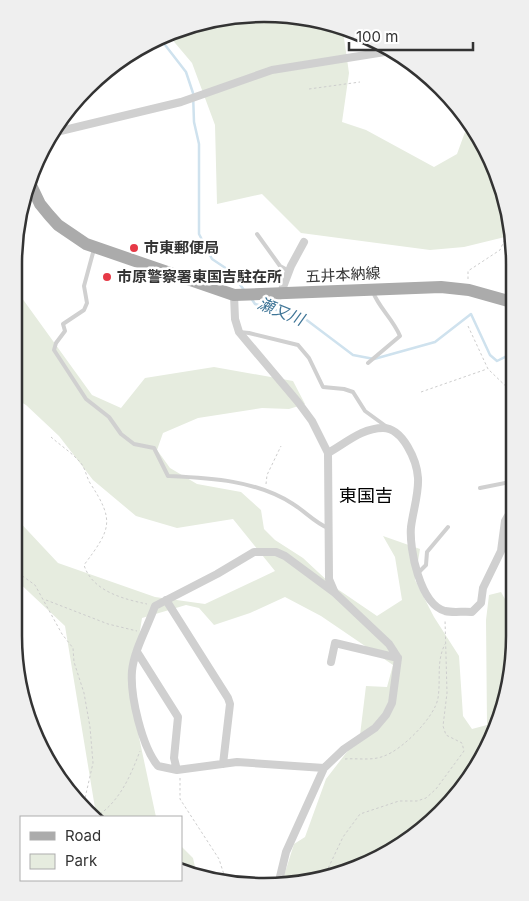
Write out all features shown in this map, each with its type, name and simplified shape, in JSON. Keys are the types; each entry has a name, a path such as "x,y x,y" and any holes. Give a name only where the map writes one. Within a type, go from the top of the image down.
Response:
{"main road":[{"name":"五井本納線","path":"34,191 40,204 58,225 79,239 95,247 234,296 441,287 469,290 506,300"}],"street":[{"path":"62,131 93,125 131,112 181,102 272,70 382,52"},
{"path":"280,295 289,271 304,242"},
{"path":"234,296 235,319 239,332 312,421 328,453 329,579 335,593"},
{"path":"328,453 358,434 383,428 390,429 399,436 407,447 418,478 411,529 418,573 423,589 434,604 445,611 472,612 481,603 483,588 498,556 506,520"},
{"path":"280,878 286,852 324,768 344,749 375,728 386,716 392,703 398,658 389,644 335,593 285,556 263,550 254,552 155,606 137,652 132,671 135,705 151,758 158,766 176,770 236,762 324,768"},
{"path":"166,600 228,698 230,704 223,764"},
{"path":"330,662 335,643 398,658"},
{"path":"137,652 178,716 174,758 176,770"}],"lane":[{"path":"257,234 280,266 289,271"},
{"path":"95,247 84,286 87,303 84,310 62,324 65,331 56,343 54,350 86,399 109,417 121,434 134,444 154,448 168,476 210,477 265,489 294,504 317,524 330,528"},
{"path":"368,363 400,336 385,311 377,303 373,290"},
{"path":"239,332 298,345 309,358 324,387 353,392 365,411 390,429"},
{"path":"480,488 506,483"},
{"path":"418,573 426,565 427,552 448,527"}],"path":[{"path":"309,89 360,82"},
{"path":"469,290 468,271 500,250 505,240"},
{"path":"468,326 488,369 506,386"},
{"path":"421,392 488,369"},
{"path":"51,437 82,463 87,477 106,507 107,516 104,534 84,565 88,575 97,586 109,592 155,606"},
{"path":"265,489 267,475 281,446"},
{"path":"498,556 506,564"},
{"path":"22,576 35,585 45,599 62,634 73,648 74,662 84,693 93,763 85,798"},
{"path":"45,599 108,624 145,634"},
{"path":"328,870 343,837 360,814 399,801 417,801 426,798 436,789 464,751 462,743 446,735 443,726 447,693 445,611"},
{"path":"339,760 385,756 400,748 429,718 437,703 440,654 446,642"},
{"path":"100,814 109,809 128,783 145,738"},
{"path":"176,770 179,775 180,799 219,860 224,875"}],"green space":[{"path":"264,22 280,23 312,27 344,36 349,73 342,122 366,130 434,167 457,154 466,130 482,157 494,187 502,217 505,237 464,247 430,250 301,233 262,194 217,204 215,125 192,63 173,41 217,27"},
{"path":"22,298 92,395 121,408 145,378 214,367 293,381 305,404 289,409 262,408 198,418 163,433 157,450 170,468 197,484 241,492 261,510 264,529 275,540 303,558 333,586 377,616 402,600 395,557 383,536 420,549 415,580 434,617 459,656 463,716 472,729 487,725 486,620 489,595 501,592 506,601 506,652 502,684 494,714 482,744 466,771 436,808 399,838 372,854 342,866 312,874 283,878 294,844 305,837 326,779 360,735 366,686 387,687 393,665 321,616 285,597 250,613 214,625 199,608 186,605 142,618 130,695 156,816 103,816 95,809 65,626 22,586 22,525 58,563 155,597 205,604 275,571 233,519 177,528 136,516 93,480 59,436 22,403"},
{"path":"182,847 193,858 195,868 182,864"}],"waterway":[{"name":"瀬又川","path":"164,44 186,72 193,93 194,122 199,144 199,234 212,259 230,271 244,290"},
{"name":"瀬又川","path":"251,298 255,304 304,318 353,355 374,359 435,342 471,314 490,355 497,361 506,356"}],"place":[{"name":"市東郵便局","path":"134,248"},
{"name":"市原警察署東国吉駐在所","path":"107,277"}],"district":[{"name":"東国吉","path":"366,496"}]}
